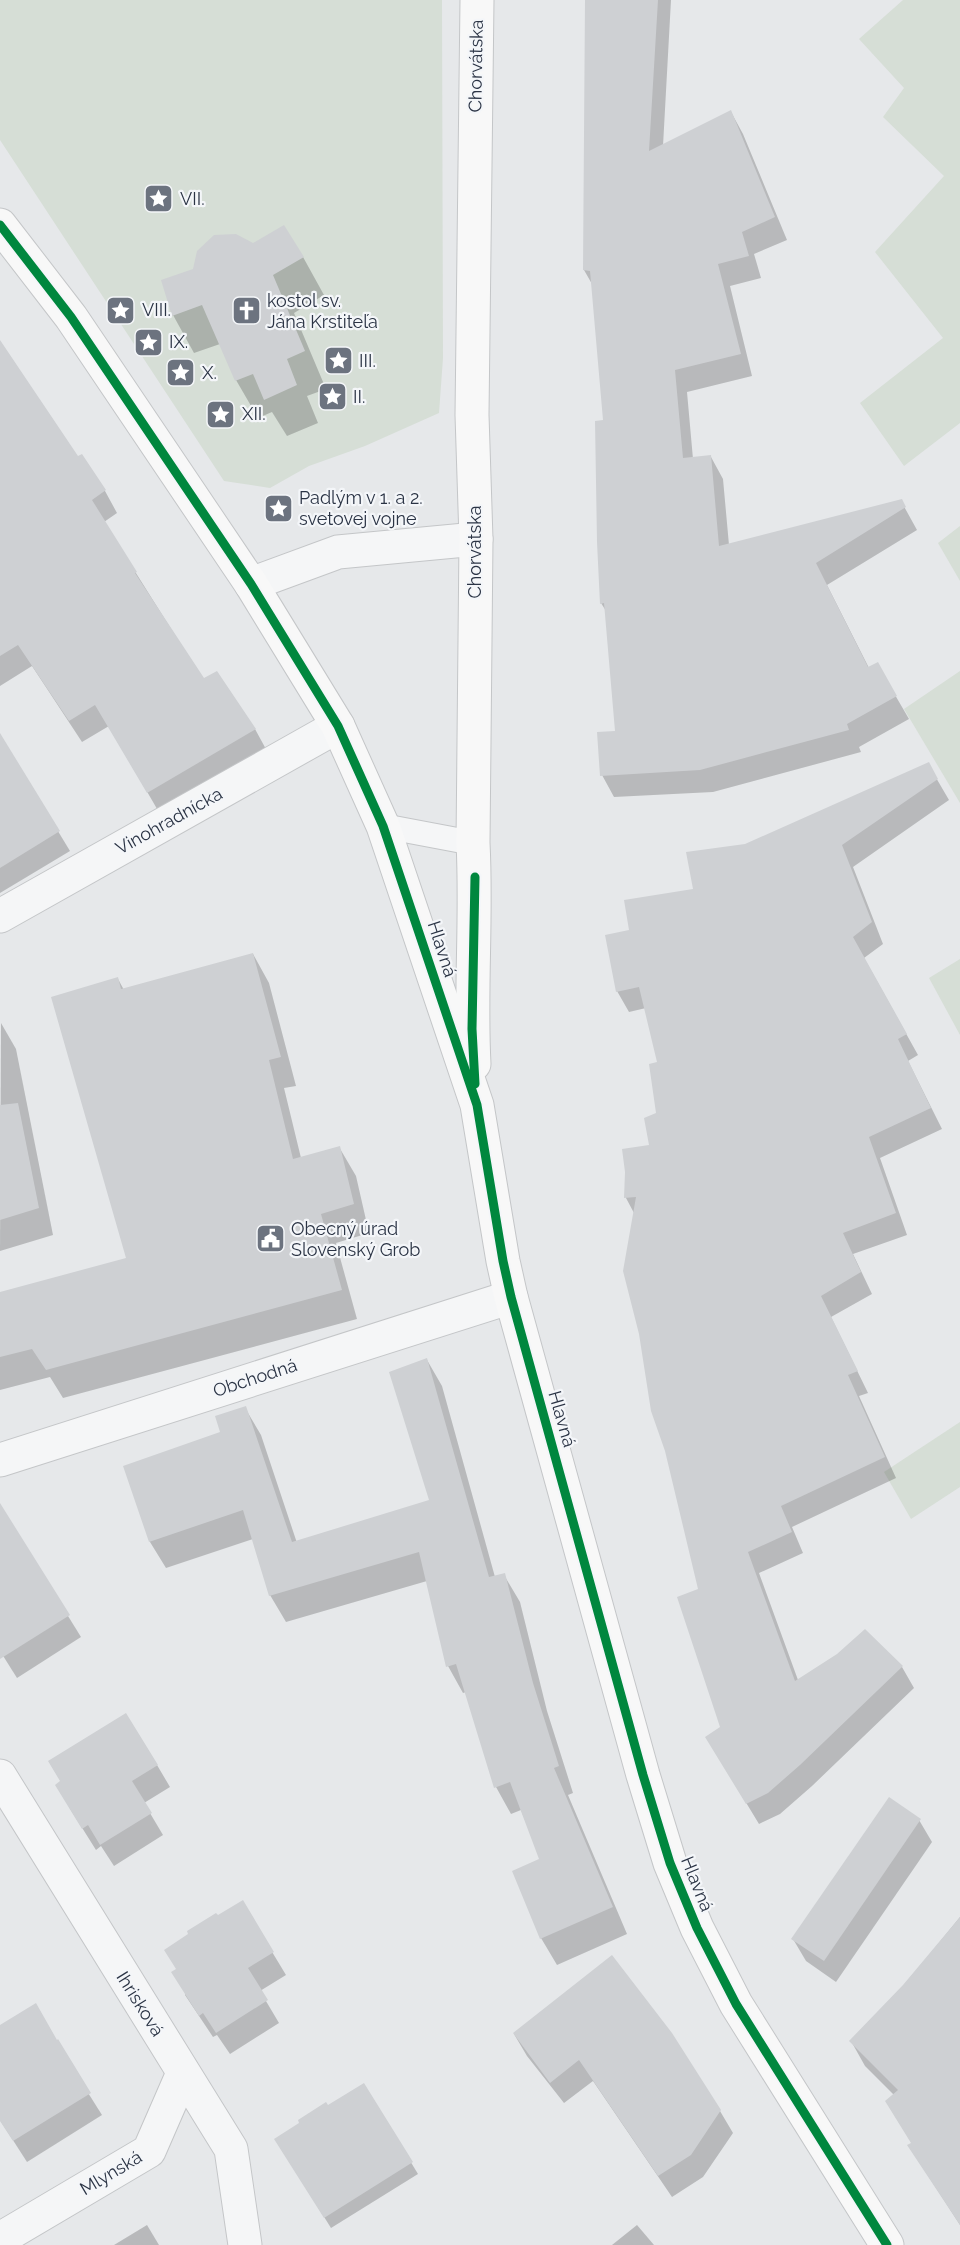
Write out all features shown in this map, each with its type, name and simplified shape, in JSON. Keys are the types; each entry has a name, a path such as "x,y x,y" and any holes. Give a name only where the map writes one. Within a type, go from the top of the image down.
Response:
{"street":[{"name":"Chorvátska","path":"477,0 472,415 476,539 472,1029 477,1105"},
{"name":"Hlavná","path":"0,225 70,317 251,584 338,726 383,826 477,1105 511,1297 643,1775 670,1863 697,1928 736,2004 887,2245"},
{"path":"251,584 338,552 476,539"},
{"name":"Vinohradnícka","path":"0,916 338,726"},
{"name":"Obchodná","path":"0,1460 511,1297"},
{"name":"Ihrisková","path":"0,1776 231,2149 245,2245"},
{"name":"Mlynská","path":"0,2239 149,2151 183,2073"}],"lane":[{"path":"383,826 473,843"}],"shaded area":[{"path":"0,0 442,0 443,358 439,413 365,446 309,466 270,488 224,481 0,140"},
{"path":"903,0 960,0 960,423 904,466 860,403 943,338 875,252 944,176 883,117 904,88 859,39"},
{"path":"960,526 960,581 938,543"},
{"path":"960,671 960,803 904,709"},
{"path":"960,959 960,1035 929,978"},
{"path":"960,1422 960,1487 911,1519 884,1472"}],"building":[{"path":"585,0 658,0 649,151 731,110 775,217 742,232 749,256 718,264 741,354 675,370 683,458 711,455 719,546 902,499 906,507 816,563 868,667 878,662 897,696 847,724 849,730 700,770 600,776 597,732 615,731 604,603 600,604 597,542 595,421 603,420 590,271 583,270"},
{"name":"kostol sv. Jána Krstiteľa","path":"284,225 304,257 273,275 305,351 287,359 297,385 264,400 253,374 235,381 202,305 172,316 161,280 193,269 197,251 214,235 236,234 253,243"},
{"path":"0,340 78,456 82,454 106,490 92,500 137,572 135,573 204,678 217,671 256,729 147,793 95,705 69,721 18,645 0,656"},
{"path":"0,733 60,831 0,868"},
{"path":"929,762 938,779 842,845 872,922 853,937 907,1034 898,1039 931,1108 869,1137 896,1213 843,1233 861,1272 821,1296 858,1371 848,1375 885,1457 781,1506 792,1532 748,1552 795,1681 837,1654 865,1629 903,1666 800,1765 768,1793 746,1804 705,1737 720,1727 677,1597 698,1589 665,1451 651,1411 639,1334 623,1271 636,1197 624,1198 625,1172 622,1149 649,1145 644,1118 656,1113 649,1064 657,1062 639,987 616,992 605,935 629,930 624,900 693,889 686,852 745,844"},
{"path":"253,953 281,1057 269,1060 293,1159 340,1146 354,1204 321,1214 342,1290 46,1370 32,1349 0,1357 0,1292 126,1258 51,997 118,977 121,989"},
{"path":"18,1103 39,1208 0,1220 0,1105"},
{"path":"427,1358 489,1577 505,1573 533,1683 559,1766 554,1768 613,1907 540,1939 512,1871 539,1859 510,1782 494,1788 456,1664 446,1667 419,1552 269,1596 243,1510 149,1542 123,1466 220,1432 215,1416 246,1406 292,1542 429,1500 389,1372"},
{"path":"0,1503 70,1615 0,1659"},
{"path":"126,1713 158,1765 132,1781 152,1813 100,1845 88,1825 82,1829 55,1785 60,1781 48,1761"},
{"path":"889,1797 921,1819 824,1961 791,1939"},
{"path":"243,1900 274,1952 248,1968 268,2000 216,2033 203,2013 199,2016 171,1972 176,1969 164,1950 188,1934 187,1931"},
{"path":"960,1917 960,2225 907,2145 911,2143 885,2101 898,2090 849,2041 903,1985"},
{"path":"612,1955 672,2033 721,2110 691,2155 658,2176 579,2060 550,2083 513,2033"},
{"path":"36,2003 91,2093 13,2141 0,2121 0,2025"},
{"path":"364,2083 413,2162 324,2218 274,2139 326,2102 328,2105"}],"cycle path":[{"path":"0,225 71,317 251,584 338,726 383,826 477,1105 511,1297 643,1775 670,1863 697,1928 736,2004 887,2245"},
{"path":"475,877 472,1029 475,1084"}],"place":[{"name":"VII.","path":"159,199"},
{"name":"VIII.","path":"121,310"},
{"name":"kostol sv. Jána Krstiteľa","path":"246,311"},
{"name":"IX.","path":"148,342"},
{"name":"III.","path":"338,361"},
{"name":"X.","path":"181,373"},
{"name":"II.","path":"332,397"},
{"name":"XII.","path":"221,414"},
{"name":"Padlým v 1. a 2. svetovej vojne","path":"278,508"},
{"name":"Obecný úrad Slovenský Grob","path":"270,1239"}]}
